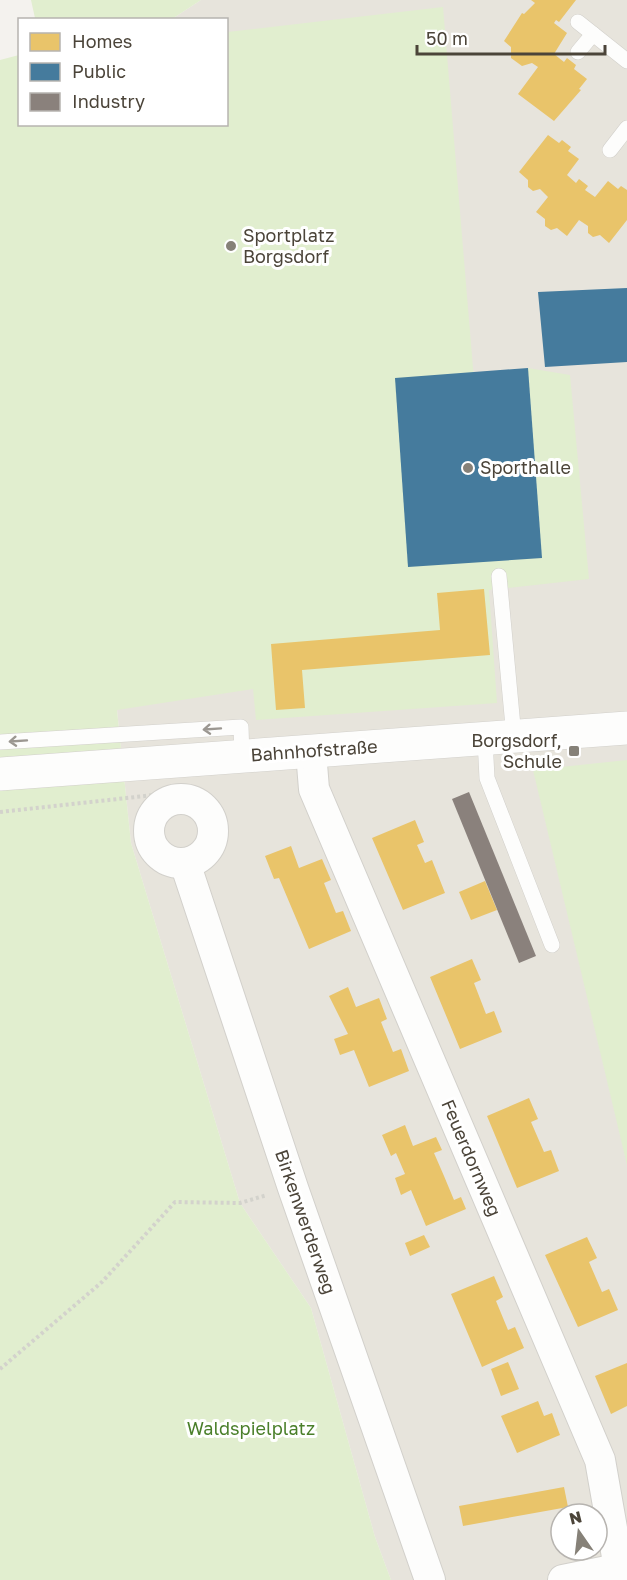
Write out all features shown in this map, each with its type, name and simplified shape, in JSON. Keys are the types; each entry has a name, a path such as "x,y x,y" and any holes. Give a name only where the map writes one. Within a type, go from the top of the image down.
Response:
{"street":[{"name":"Bahnhofstraße","path":"0,774 175,784 242,756 627,728"},
{"name":"Feuerdornweg","path":"311,752 314,789 600,1460 623,1567"},
{"path":"175,784 189,800 205,809 212,821 213,833 209,846 199,857 185,863 161,856 152,843 149,829 154,813 175,784"},
{"name":"Birkenwerderweg","path":"185,863 293,1188 430,1580"},
{"path":"563,1580 623,1567"}],"lane":[{"path":"578,22 627,61"},
{"path":"578,52 593,34"},
{"path":"610,150 627,128"},
{"path":"499,576 499,738 487,778 552,945"},
{"path":"0,742 241,727 242,756"}],"path":[{"path":"0,812 175,784"},
{"path":"0,1369 102,1282 175,1202 240,1203 293,1188"}],"shaded area":[{"path":"201,0 627,0 627,1580 391,1580 375,1537 311,1308 240,1203 131,843 117,710 0,60 18,118 18,126 228,126 228,18 174,18"}],"green space":[{"path":"31,0 201,0 174,18 35,18"},
{"name":"Sportplatz Borgsdorf","path":"443,7 474,380 528,368 570,375 589,579 489,590 497,703 256,720 253,689 117,710 131,843 240,1203 311,1308 375,1537 391,1580 0,1580 0,60 18,55 18,126 228,126 228,32"},
{"path":"627,760 627,1165 533,770"}],"building: Homes":[{"path":"531,0 576,0 559,22 556,20 554,23 567,33 554,54 564,62 567,58 576,65 574,69 587,79 579,89 581,90 554,121 518,94 538,67 532,63 522,66 511,58 511,47 504,41 522,13 524,14 535,3"},
{"path":"548,135 559,143 562,140 571,147 568,151 579,159 567,175 576,183 579,179 588,186 585,190 595,197 608,181 618,189 621,186 627,190 627,220 609,243 600,235 593,237 588,233 588,226 579,220 567,236 557,228 551,230 545,226 545,219 536,212 548,197 540,189 533,191 528,187 528,180 519,172"},
{"path":"484,589 490,655 302,670 305,708 276,710 271,644 440,630 437,593"},
{"path":"415,820 424,842 417,845 425,863 432,860 445,893 403,910 372,838"},
{"path":"291,846 299,868 322,859 331,880 324,883 336,913 343,911 351,931 309,949 279,878 274,879 265,856"},
{"path":"485,881 497,910 471,920 459,892"},
{"path":"472,959 481,980 474,983 486,1014 494,1011 502,1032 460,1049 430,977"},
{"path":"348,987 356,1007 379,998 387,1019 381,1022 393,1052 401,1049 409,1071 369,1087 354,1050 340,1055 334,1039 348,1034 329,996"},
{"path":"529,1098 538,1119 531,1122 544,1152 551,1150 559,1171 517,1188 487,1116"},
{"path":"405,1125 413,1146 436,1137 442,1150 434,1153 454,1200 461,1197 466,1209 426,1226 411,1190 401,1195 395,1178 405,1174 396,1153 391,1156 382,1135"},
{"path":"424,1235 430,1247 410,1256 405,1243"},
{"path":"587,1237 597,1258 589,1262 602,1292 609,1289 618,1310 578,1327 545,1255"},
{"path":"494,1276 503,1297 496,1301 508,1330 515,1327 524,1348 482,1367 451,1294"},
{"path":"508,1362 519,1389 501,1396 491,1369"},
{"path":"627,1363 627,1406 611,1414 595,1376"},
{"path":"538,1401 544,1416 552,1413 560,1435 517,1453 501,1416"},
{"path":"564,1487 567,1502 549,1502 549,1510 463,1526 459,1506"}],"building: Public":[{"path":"627,288 627,362 545,367 538,292"},
{"name":"Sporthalle","path":"528,368 542,558 408,567 395,378"}],"building: Industry":[{"path":"469,792 536,956 519,963 452,799"}],"place":[{"name":"Sportplatz Borgsdorf","path":"231,246"},
{"name":"Sporthalle","path":"468,468"},
{"name":"Borgsdorf, Schule","path":"574,751"}],"park label":[{"name":"Waldspielplatz","path":"251,1429"}]}
